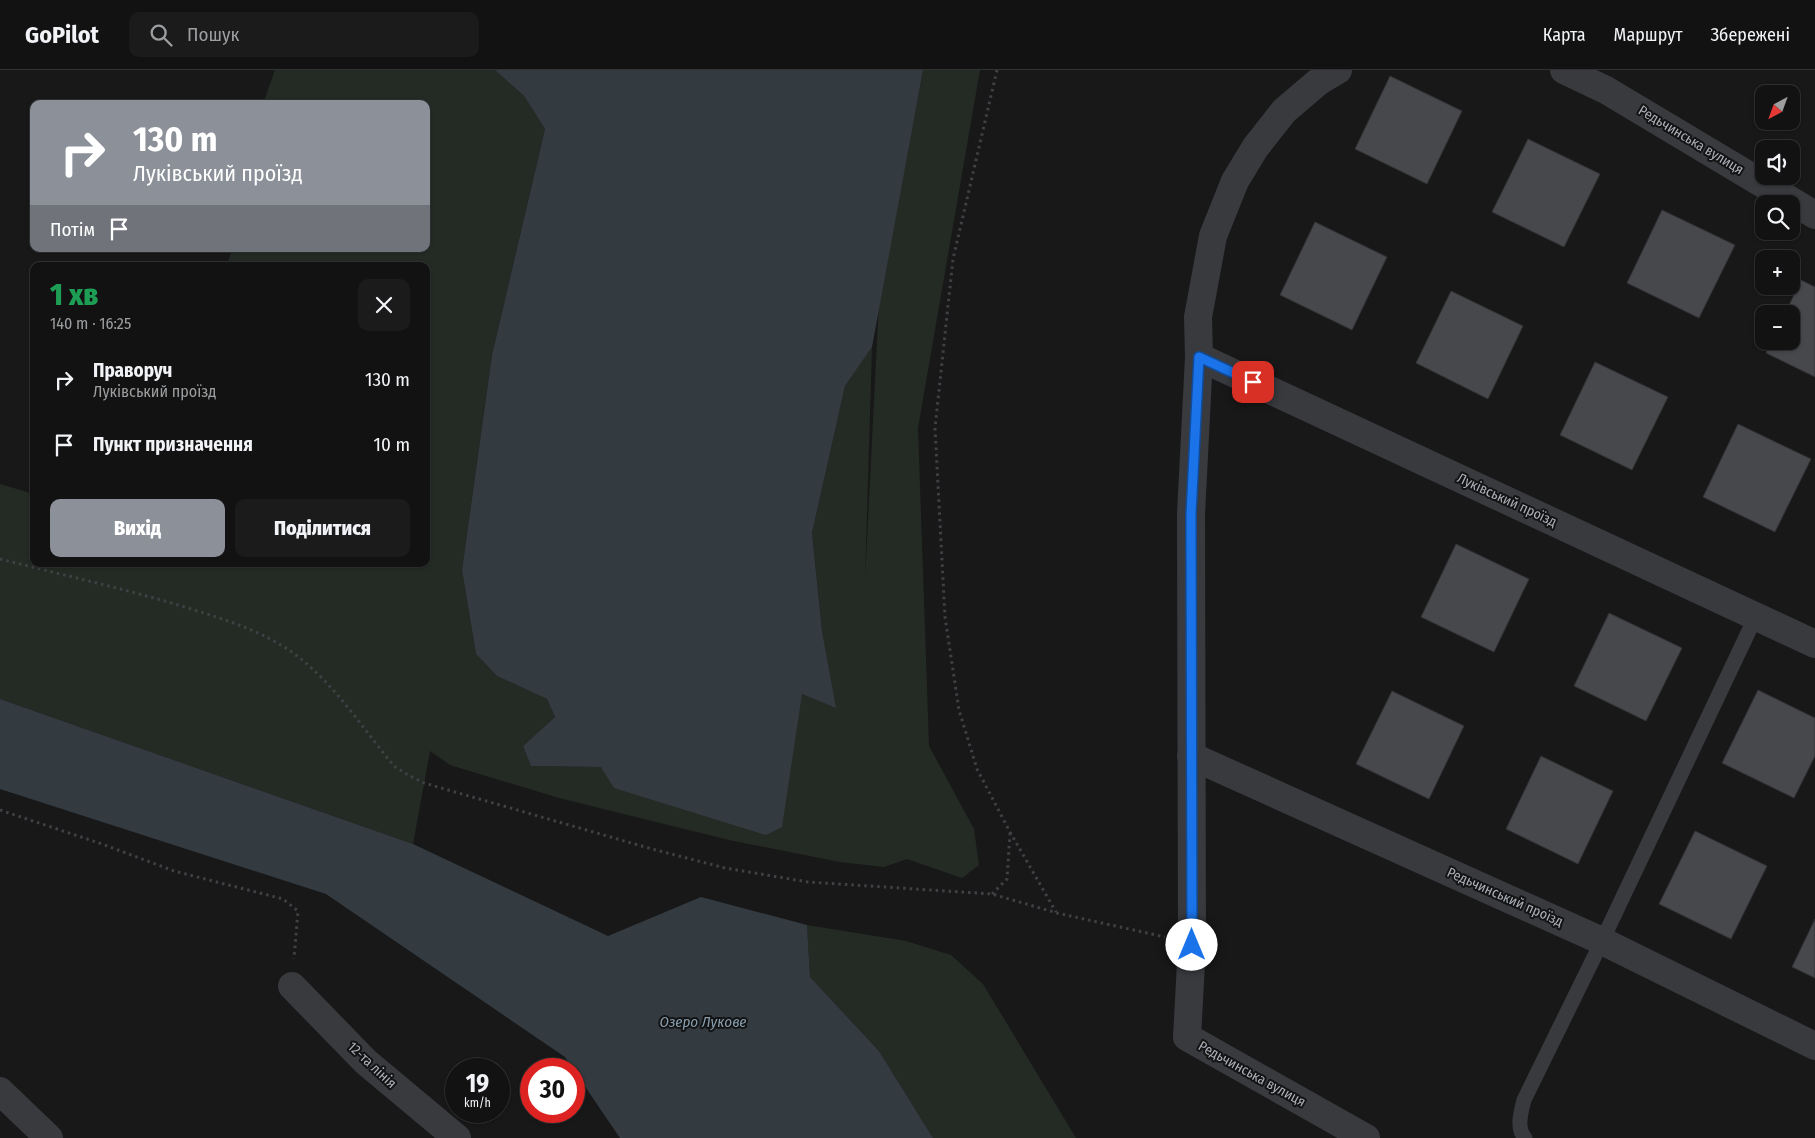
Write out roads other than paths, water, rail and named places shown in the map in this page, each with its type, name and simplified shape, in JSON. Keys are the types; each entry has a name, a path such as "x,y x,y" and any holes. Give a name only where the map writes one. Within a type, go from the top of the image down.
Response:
{"street":[{"name":"Редьчинська вулиця","path":"1338,70 1318,82 1284,111 1255,148 1235,180 1212,236 1198,317 1199,357 1191,514 1192,945 1187,1037 1366,1138"},
{"name":"Редьчинська вулиця","path":"1564,70 1606,90 1815,215"},
{"name":"Луківський проїзд","path":"1199,357 1815,644"},
{"name":"Редьчинський проїзд","path":"1191,756 1602,941 1815,1046"},
{"name":"12-та лінія","path":"292,986 366,1062 457,1138"},
{"path":"0,1091 49,1138"}],"lane":[{"path":"1525,1138 1522,1135 1520,1119 1524,1100 1602,941 1756,616"}],"water":[{"path":"495,70 923,70 872,347 845,386 812,533 822,631 836,708 802,694 782,827 766,835 614,788 601,767 531,766 523,746 555,717 547,699 497,676 476,654 462,570 492,355 545,129 524,96"},
{"name":"Озеро Лукове","path":"0,699 413,844 608,936 701,897 807,925 810,977 879,1051 933,1138 620,1138 585,1086 585,1058 566,1058 326,894 0,789"}]}
